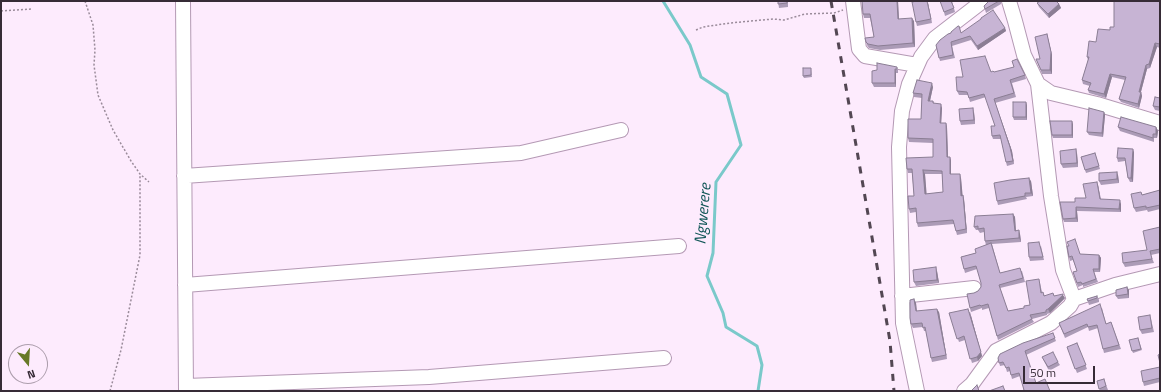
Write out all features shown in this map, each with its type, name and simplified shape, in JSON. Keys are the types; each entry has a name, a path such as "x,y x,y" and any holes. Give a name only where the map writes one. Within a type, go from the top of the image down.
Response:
{"street":[{"path":"183,1 186,389 429,377 664,358"},
{"path":"853,1 860,49 865,56 917,65"},
{"path":"917,391 903,323 899,147 902,111 909,84 920,57 935,38 983,1"},
{"path":"1009,1 1024,55 1038,84 1051,196 1062,270 1074,299"},
{"path":"1038,84 1051,93 1097,104 1160,123"},
{"path":"184,176 521,153 621,130"},
{"path":"185,285 679,246"},
{"path":"964,391 972,384 996,351 1051,323 1070,306 1074,299 1115,285 1160,274"},
{"path":"902,296 974,288"}],"path":[{"path":"85,1 93,25 95,50 94,65 98,95 113,130 131,161 140,174 149,182"},
{"path":"1,11 32,9"},
{"path":"696,30 703,27 773,19 784,20 805,14 834,13"},
{"path":"110,391 121,350 140,255 140,174"}],"building":[{"path":"778,1 787,1 787,3 778,4"},
{"path":"862,1 897,1 898,19 912,18 913,43 878,46 868,44 865,38 874,37 870,14 863,14"},
{"path":"927,1 931,19 916,22 912,2"},
{"path":"940,1 951,1 954,8 944,12"},
{"path":"989,1 999,1 985,9 984,6"},
{"path":"1040,1 1056,1 1059,4 1048,14 1037,3"},
{"path":"1114,1 1160,1 1160,44 1155,43 1149,64 1146,65 1139,92 1141,92 1138,104 1119,99 1126,77 1110,74 1104,94 1088,90 1091,83 1082,80 1089,57 1087,57 1089,41 1096,42 1098,29 1110,30 1110,27 1114,27"},
{"path":"993,10 1005,28 977,46 970,36 951,42 953,55 939,58 936,45 940,40 951,33 958,26 961,33"},
{"path":"1047,34 1051,52 1050,70 1041,70 1036,59 1040,59 1035,37"},
{"path":"985,56 991,72 1014,67 1012,61 1017,59 1025,75 1010,80 1014,93 994,99 1010,147 1013,161 1006,162 1000,135 992,136 991,126 995,126 984,94 969,98 967,92 957,91 956,77 963,77 960,60"},
{"path":"877,63 897,67 897,69 895,69 895,83 872,83 872,71 877,70"},
{"path":"803,68 811,68 811,75 803,76"},
{"path":"917,80 932,83 928,101 941,104 940,123 946,123 947,157 950,157 950,174 960,174 961,196 963,195 966,229 956,231 953,220 917,223 916,208 909,209 908,196 914,196 912,169 907,169 906,158 933,157 933,139 908,138 908,119 921,119 922,94 913,93","holes":["923,170 942,171 943,192 925,194"]},
{"path":"1155,97 1160,98 1160,107 1153,106"},
{"path":"1013,102 1026,102 1026,117 1013,117"},
{"path":"973,108 974,120 960,121 959,109"},
{"path":"1089,108 1104,112 1102,133 1087,132"},
{"path":"1121,117 1156,127 1156,134 1153,134 1153,138 1118,127"},
{"path":"1050,121 1072,121 1072,135 1052,135"},
{"path":"1118,148 1133,149 1131,178 1128,178 1125,158 1117,158"},
{"path":"1076,149 1077,163 1061,164 1060,151"},
{"path":"1095,153 1099,166 1085,170 1081,157"},
{"path":"1117,172 1117,179 1099,181 1099,173"},
{"path":"1029,178 1031,193 1025,193 1025,196 997,201 994,183"},
{"path":"1097,182 1100,199 1120,200 1119,209 1076,207 1076,218 1063,219 1060,202 1075,202 1075,198 1086,198 1083,184"},
{"path":"1160,190 1160,205 1146,208 1146,206 1134,208 1131,194 1141,192 1142,195"},
{"path":"1013,214 1015,231 1019,230 1019,238 985,241 984,228 978,229 978,226 974,227 975,216"},
{"path":"1160,227 1160,249 1150,251 1152,259 1123,263 1122,253 1147,250 1143,231"},
{"path":"1075,239 1080,254 1099,255 1099,269 1093,269 1096,279 1082,284 1081,282 1077,283 1073,272 1077,271 1072,256 1069,257 1067,246 1069,246 1067,242"},
{"path":"1039,242 1043,257 1029,257 1028,243"},
{"path":"991,243 1000,273 1020,268 1023,278 999,285 1008,311 1024,308 1024,306 1030,305 1026,281 1039,279 1041,293 1043,292 1044,296 1053,293 1054,296 1063,294 1046,310 1046,312 1030,315 1032,319 997,336 988,304 970,308 967,294 978,291 981,287 981,283 976,266 964,269 961,257 976,253 975,249"},
{"path":"936,267 937,280 914,282 913,270"},
{"path":"1127,287 1128,294 1116,296 1116,290"},
{"path":"1097,296 1097,298 1088,301 1087,299"},
{"path":"914,299 916,311 937,309 946,355 931,358 925,327 923,328 922,323 911,324 910,300"},
{"path":"1100,304 1106,324 1111,322 1119,345 1103,349 1097,325 1088,327 1087,324 1064,334 1059,323"},
{"path":"968,309 981,352 977,357 970,359 964,336 957,339 949,313"},
{"path":"1150,315 1152,328 1140,330 1138,317"},
{"path":"1053,333 1055,338 1025,351 1036,383 1045,379 1050,391 1021,391 1024,390 1019,373 1011,375 1009,367 1006,368 1003,362 999,363 998,358 1000,354 1023,343"},
{"path":"1138,338 1141,349 1132,351 1129,340"},
{"path":"1077,343 1086,365 1075,369 1067,347"},
{"path":"1053,352 1058,362 1048,367 1042,357"},
{"path":"1160,367 1160,378 1143,382 1141,371"},
{"path":"1104,379 1106,386 1099,389 1097,381"},
{"path":"977,385 979,391 971,391"},
{"path":"1003,386 1005,391 989,391"}],"waterway":[{"name":"Ngwerere","path":"663,1 690,45 701,77 727,94 741,145 716,182 713,253 707,276 723,313 726,327 757,346 762,365 758,391"}],"railway":[{"path":"831,1 890,341 894,391"}]}
